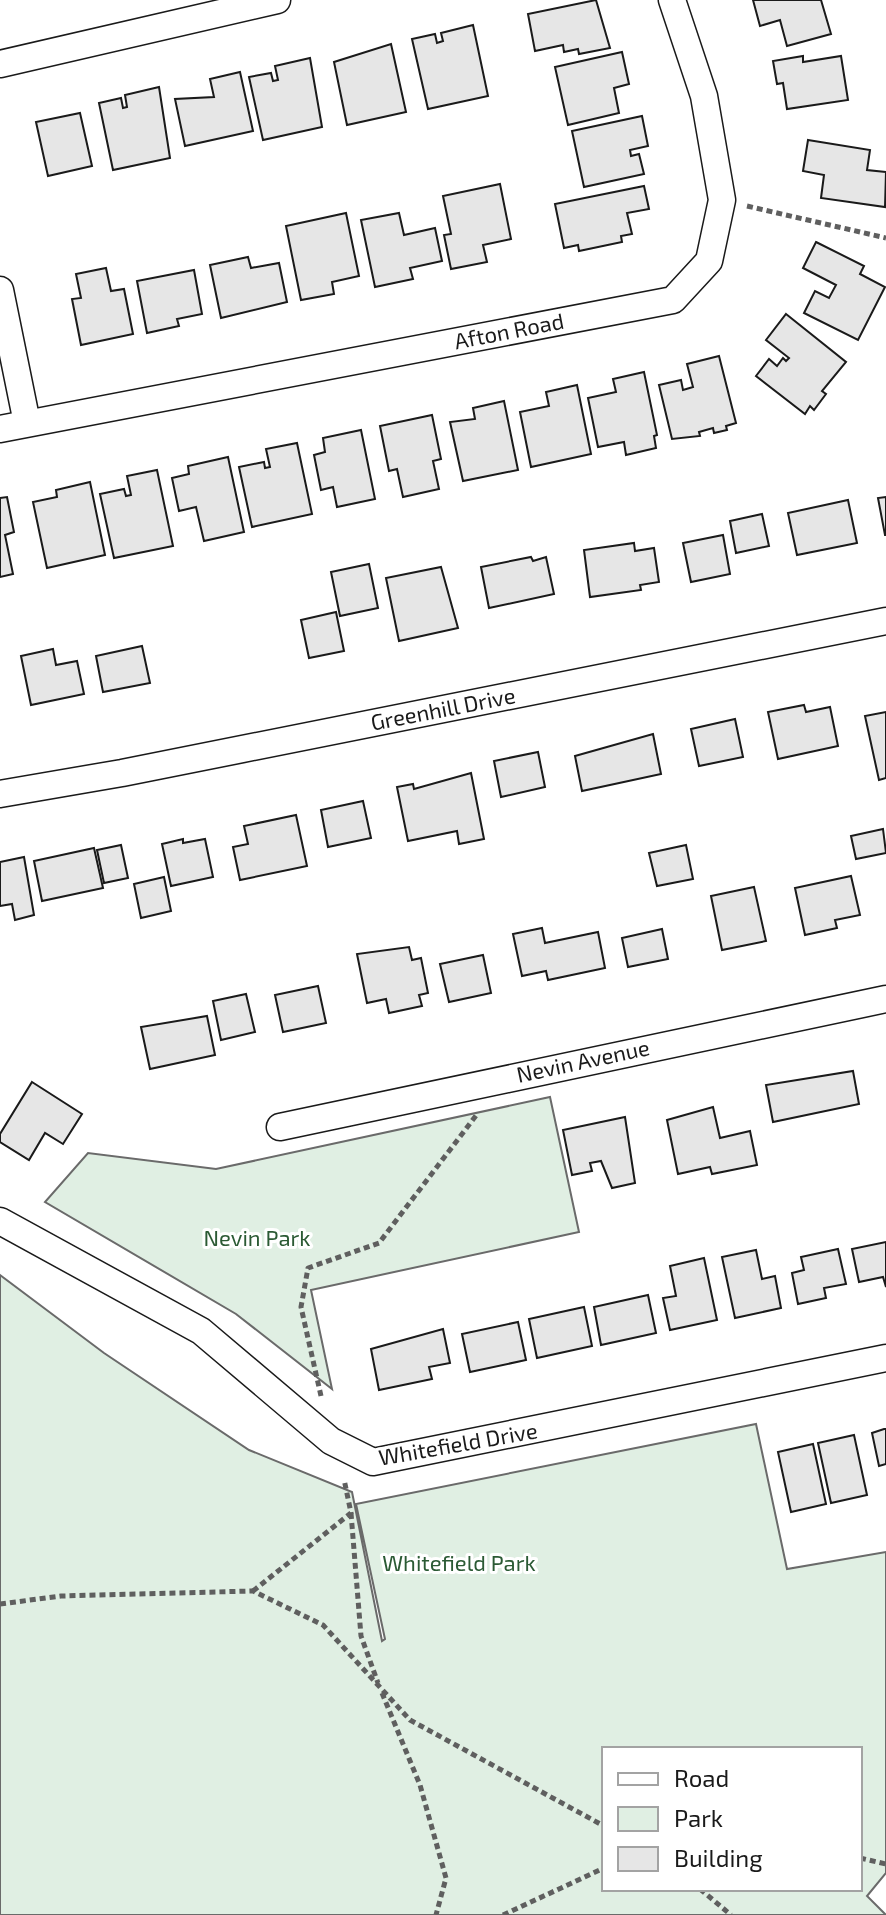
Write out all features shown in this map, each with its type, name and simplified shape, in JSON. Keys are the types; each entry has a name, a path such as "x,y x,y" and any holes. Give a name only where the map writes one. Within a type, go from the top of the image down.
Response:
{"street":[{"path":"0,64 277,0"},
{"name":"Afton Road","path":"0,429 673,300 709,261 722,200 704,96 672,0"},
{"path":"0,290 27,423"},
{"name":"Greenhill Drive","path":"0,794 137,770 886,621"},
{"name":"Nevin Avenue","path":"280,1127 505,1077 886,999"},
{"name":"Whitefield Drive","path":"0,1221 201,1331 331,1441 373,1462 886,1358"}],"path":[{"path":"722,200 886,238"},
{"path":"436,1915 446,1878 420,1785 361,1636 351,1513 331,1441 301,1307 308,1268 379,1243 505,1077"},
{"path":"253,1591 351,1513"},
{"path":"0,1604 61,1596 253,1591 323,1625 410,1720 602,1825"},
{"path":"862,1858 886,1864"},
{"path":"503,1915 602,1869"},
{"path":"702,1891 731,1915"}],"green space":[{"name":"Nevin Park","path":"550,1097 579,1232 311,1290 332,1389 236,1314 45,1202 88,1153 216,1169"},
{"name":"Whitefield Park","path":"0,1275 104,1353 249,1450 352,1492 382,1641 385,1639 356,1504 756,1424 787,1569 886,1552 886,1873 867,1896 886,1915 0,1915"}],"building":[{"path":"596,0 610,48 579,54 578,49 564,52 563,45 535,51 528,14"},
{"path":"753,0 821,0 831,34 787,46 780,20 760,26"},
{"path":"473,25 488,96 428,109 412,39 435,34 437,43 443,41 441,33"},
{"path":"391,44 406,112 347,125 334,62"},
{"path":"622,52 629,84 614,88 619,113 568,125 555,67"},
{"path":"803,56 803,62 841,56 848,100 787,109 783,83 777,84 773,61"},
{"path":"310,58 322,127 263,140 249,77 271,73 273,81 278,80 275,66"},
{"path":"240,72 253,131 185,146 175,99 214,97 210,79"},
{"path":"159,87 170,158 113,170 99,103 121,98 123,108 127,107 125,95"},
{"path":"80,113 92,166 48,176 36,122"},
{"path":"642,116 648,146 630,150 631,156 639,154 644,174 584,187 572,131"},
{"path":"808,140 870,150 867,170 886,172 885,207 821,198 824,175 803,171"},
{"path":"500,184 511,239 483,245 487,262 451,269 444,235 451,234 443,196"},
{"path":"644,186 649,209 627,213 632,234 621,236 622,242 579,251 578,245 564,248 555,204"},
{"path":"346,213 359,276 332,282 334,294 301,300 286,226"},
{"path":"399,213 404,235 435,228 442,261 410,268 413,279 375,287 361,220"},
{"path":"816,242 864,266 860,274 885,287 858,340 804,313 815,291 829,298 836,285 803,268"},
{"path":"248,257 251,268 279,263 287,302 221,318 210,265"},
{"path":"106,268 111,291 124,289 133,334 81,345 72,299 81,298 76,274"},
{"path":"194,270 202,314 177,319 179,326 147,333 137,281"},
{"path":"786,314 846,362 822,391 826,394 814,410 810,406 805,414 756,376 769,359 777,366 783,358 786,361 789,358 766,340"},
{"path":"719,356 736,423 726,426 727,430 714,433 713,428 699,432 700,436 672,439 659,385 681,380 683,390 693,387 687,364"},
{"path":"644,372 657,435 654,436 656,448 626,455 624,442 598,447 588,398 616,392 613,379"},
{"path":"577,385 591,454 531,467 520,412 549,406 546,392"},
{"path":"504,401 518,470 463,481 450,422 475,419 473,408"},
{"path":"432,415 441,459 433,461 439,489 403,497 397,469 389,471 380,426"},
{"path":"361,430 375,499 337,507 333,487 321,490 314,455 325,452 323,438"},
{"path":"297,443 312,514 252,527 239,467 264,462 265,468 270,467 266,449"},
{"path":"228,457 244,532 204,541 196,507 179,511 172,478 189,474 188,466"},
{"path":"157,470 173,546 114,558 100,494 124,489 126,496 131,495 127,476"},
{"path":"90,482 105,555 47,568 33,502 57,497 56,490"},
{"path":"7,497 14,532 5,535 13,574 0,577 0,498"},
{"path":"886,497 886,535 885,535 878,498"},
{"path":"848,500 857,543 797,555 788,513"},
{"path":"762,514 769,546 736,553 730,521"},
{"path":"723,535 730,574 691,582 683,543"},
{"path":"634,543 635,551 654,548 659,582 640,585 641,590 590,597 584,550"},
{"path":"531,557 533,561 546,557 554,594 489,608 481,567"},
{"path":"369,564 378,608 340,616 331,572"},
{"path":"441,567 458,628 399,641 386,578"},
{"path":"336,612 344,651 309,658 301,620"},
{"path":"142,646 150,683 103,692 96,656"},
{"path":"53,649 56,665 77,661 84,694 31,705 21,656"},
{"path":"804,705 806,712 830,707 838,746 778,759 768,712"},
{"path":"886,712 886,778 879,780 865,716"},
{"path":"735,719 743,757 699,766 691,729"},
{"path":"653,734 661,774 582,791 575,756"},
{"path":"538,752 545,787 501,797 494,761"},
{"path":"471,773 484,839 459,844 457,831 408,841 397,787 413,784 414,789"},
{"path":"363,801 371,838 328,847 321,810"},
{"path":"296,815 307,866 240,880 233,847 248,844 244,826"},
{"path":"883,829 886,853 856,859 851,836"},
{"path":"183,839 183,843 205,839 213,877 171,886 162,844"},
{"path":"121,845 128,878 104,883 97,850"},
{"path":"686,845 693,879 657,886 649,853"},
{"path":"94,848 103,888 42,901 34,861"},
{"path":"24,857 34,915 15,920 12,904 0,906 0,862"},
{"path":"851,876 860,915 835,920 837,928 805,935 795,888"},
{"path":"164,877 171,911 141,918 134,884"},
{"path":"754,887 766,941 722,950 711,896"},
{"path":"542,928 545,943 598,932 605,968 548,980 546,971 522,976 513,934"},
{"path":"662,929 668,959 628,967 622,938"},
{"path":"409,947 412,960 421,958 428,993 419,995 422,1006 389,1013 386,999 367,1003 357,954"},
{"path":"483,955 491,993 449,1002 440,964"},
{"path":"318,986 326,1023 283,1032 275,995"},
{"path":"246,994 255,1032 221,1040 213,1001"},
{"path":"207,1016 215,1055 150,1069 141,1027"},
{"path":"853,1071 859,1104 773,1122 766,1085"},
{"path":"32,1082 82,1114 63,1144 45,1133 29,1160 0,1142 0,1134"},
{"path":"713,1107 720,1138 750,1131 757,1165 712,1174 710,1167 678,1174 667,1120"},
{"path":"625,1117 635,1183 612,1188 601,1161 590,1163 592,1171 572,1175 563,1130"},
{"path":"886,1242 886,1287 883,1277 859,1282 852,1249"},
{"path":"838,1249 846,1284 824,1288 826,1298 798,1304 792,1273 804,1270 801,1257"},
{"path":"756,1250 762,1279 775,1276 781,1308 735,1318 722,1257"},
{"path":"704,1258 717,1320 670,1330 663,1298 676,1296 670,1266"},
{"path":"648,1295 656,1333 601,1345 594,1307"},
{"path":"584,1307 592,1346 537,1358 529,1319"},
{"path":"518,1322 526,1360 470,1372 462,1334"},
{"path":"443,1329 450,1363 429,1367 432,1379 379,1390 371,1349"},
{"path":"886,1429 886,1464 879,1466 872,1433"},
{"path":"854,1435 867,1495 831,1503 818,1443"},
{"path":"813,1444 826,1504 791,1512 778,1452"}]}
